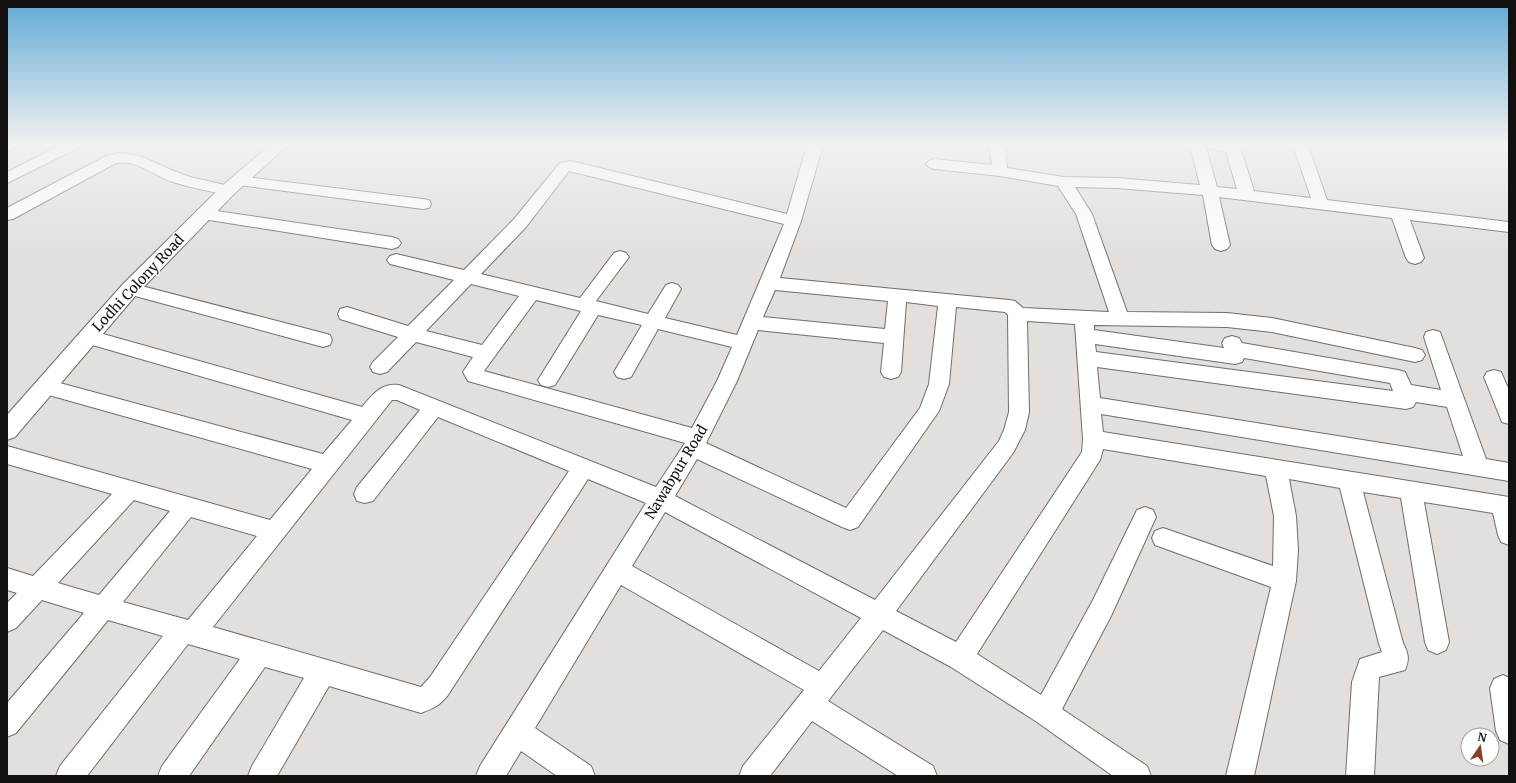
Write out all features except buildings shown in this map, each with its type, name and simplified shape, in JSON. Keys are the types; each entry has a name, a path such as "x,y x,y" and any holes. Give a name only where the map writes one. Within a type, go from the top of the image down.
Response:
{"main road":[{"name":"Lodhi Colony Road","path":"7,430 130,289 203,214 237,182"}],"street":[{"path":"7,216 70,182"},
{"path":"189,182 423,204"},
{"path":"380,367 520,223 552,182"},
{"path":"634,182 793,221"},
{"name":"Nawabpur Road","path":"490,776 695,442 727,381 744,343 793,221 804,182"},
{"path":"1064,182 1117,183 1210,191 1509,227"},
{"path":"1064,182 1084,214 1120,318"},
{"path":"1207,182 1221,245"},
{"path":"1243,182 1247,196"},
{"path":"1313,182 1321,204"},
{"path":"203,214 394,252 468,277 744,343"},
{"path":"1399,214 1415,258"},
{"path":"548,380 589,306 620,257"},
{"path":"769,283 1010,306 1018,314 1086,337 1405,402 1406,400 1402,386 1397,377 1234,349"},
{"path":"130,289 323,340"},
{"path":"624,372 672,289"},
{"path":"532,292 476,367 473,372 475,376 695,442 850,520 929,411 939,384 948,300"},
{"path":"891,372 898,295"},
{"path":"347,314 412,334 486,354"},
{"path":"753,776 879,615 1014,436 1018,424 1019,412 1018,314"},
{"path":"1086,337 1120,318 1227,320 1272,325 1415,355"},
{"path":"1086,337 1232,357 1235,355 1227,320"},
{"path":"752,323 894,336"},
{"path":"89,337 366,416"},
{"path":"960,658 1092,454 1093,439 1086,337"},
{"path":"1433,337 1478,467"},
{"path":"1494,377 1509,416"},
{"path":"1402,386 1453,393"},
{"path":"45,387 327,464"},
{"path":"70,776 188,632 274,531 366,416 388,392 399,393 661,499 960,658 1046,713 1137,776"},
{"path":"1090,404 1509,472"},
{"path":"365,494 434,407"},
{"path":"1093,439 1506,506 1509,535"},
{"path":"7,454 274,531"},
{"path":"7,579 421,700 430,696 439,686 583,468"},
{"path":"1240,776 1284,581 1286,550 1285,516 1276,469"},
{"path":"1349,481 1391,644 1396,654 1396,661 1390,664 1380,664 1369,668 1365,682 1360,776"},
{"path":"7,620 130,490"},
{"path":"1411,490 1437,642"},
{"path":"7,724 187,506"},
{"path":"1046,713 1102,608 1145,517"},
{"path":"1163,538 1284,581"},
{"path":"617,570 816,696 923,776"},
{"path":"172,776 260,653"},
{"path":"262,776 323,671"},
{"path":"1503,688 1509,731"},
{"path":"517,732 580,776"}]}
